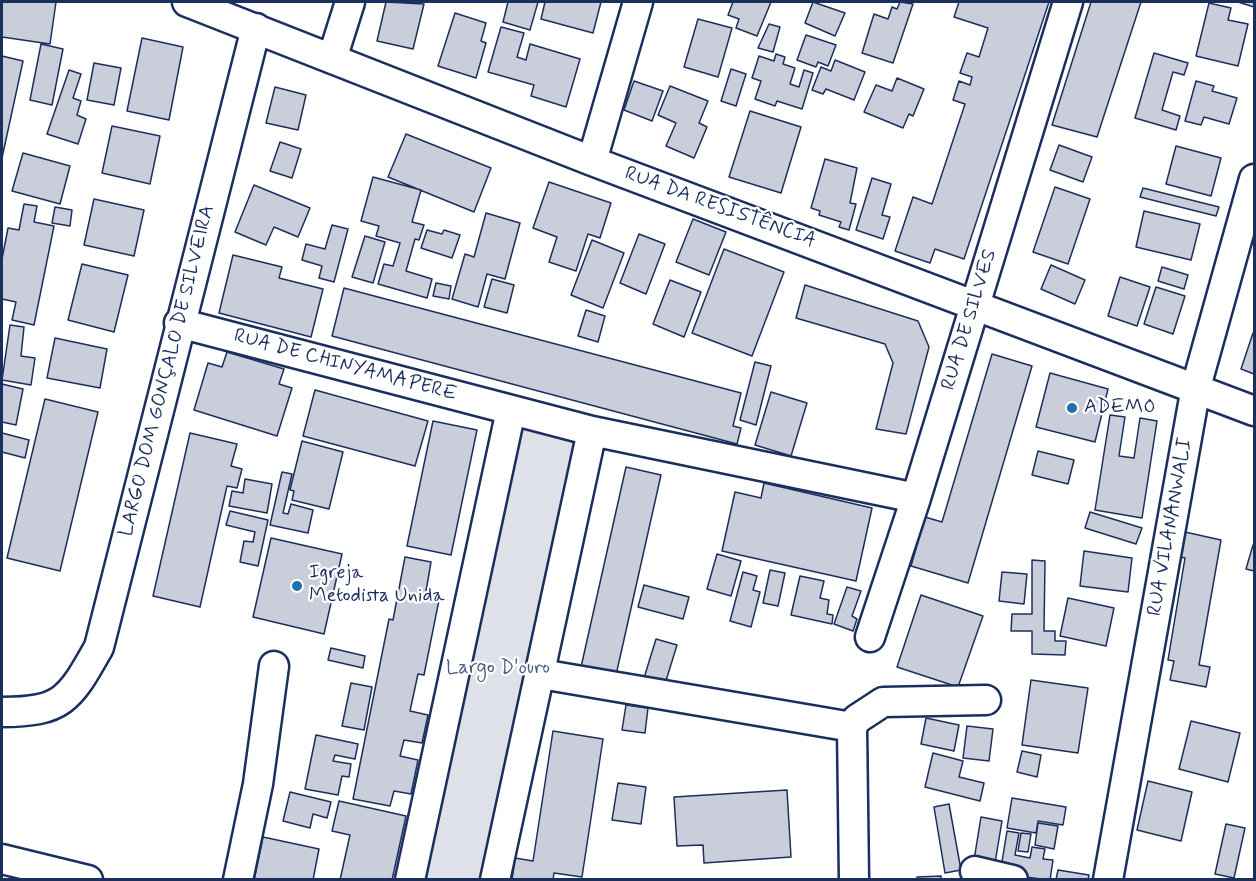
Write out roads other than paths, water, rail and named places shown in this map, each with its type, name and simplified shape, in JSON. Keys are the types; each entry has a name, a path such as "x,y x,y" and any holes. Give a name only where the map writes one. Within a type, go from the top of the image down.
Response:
{"street":[{"name":"RUA DA RESISTÊNCIA","path":"188,2 592,161 974,303 1254,411"},
{"path":"332,58 350,2"},
{"path":"592,161 638,2"},
{"name":"RUA DE SILVES","path":"870,637 916,498 1068,2"},
{"name":"LARGO DOM GONÇALO DE SILVEIRA","path":"2,712 30,712 60,704 78,685 99,648 255,28"},
{"name":"RUA VILANANWALI","path":"1108,879 1196,387 1254,179"},
{"name":"RUA DE CHINYAMAPERE","path":"179,323 592,431"},
{"path":"410,879 511,410"},
{"path":"495,879 592,431 916,498"},
{"path":"238,879 258,784 274,666"},
{"path":"541,674 852,727"},
{"path":"854,879 852,727 857,718 883,702 987,700"},
{"path":"2,860 87,879"},
{"path":"975,871 1013,879"}],"place":[{"name":"ADEMO","path":"1072,408"},
{"name":"Igreja Metodista Unida","path":"297,586"}],"park label":[{"name":"Largo D'ouro","path":"498,669"}]}
